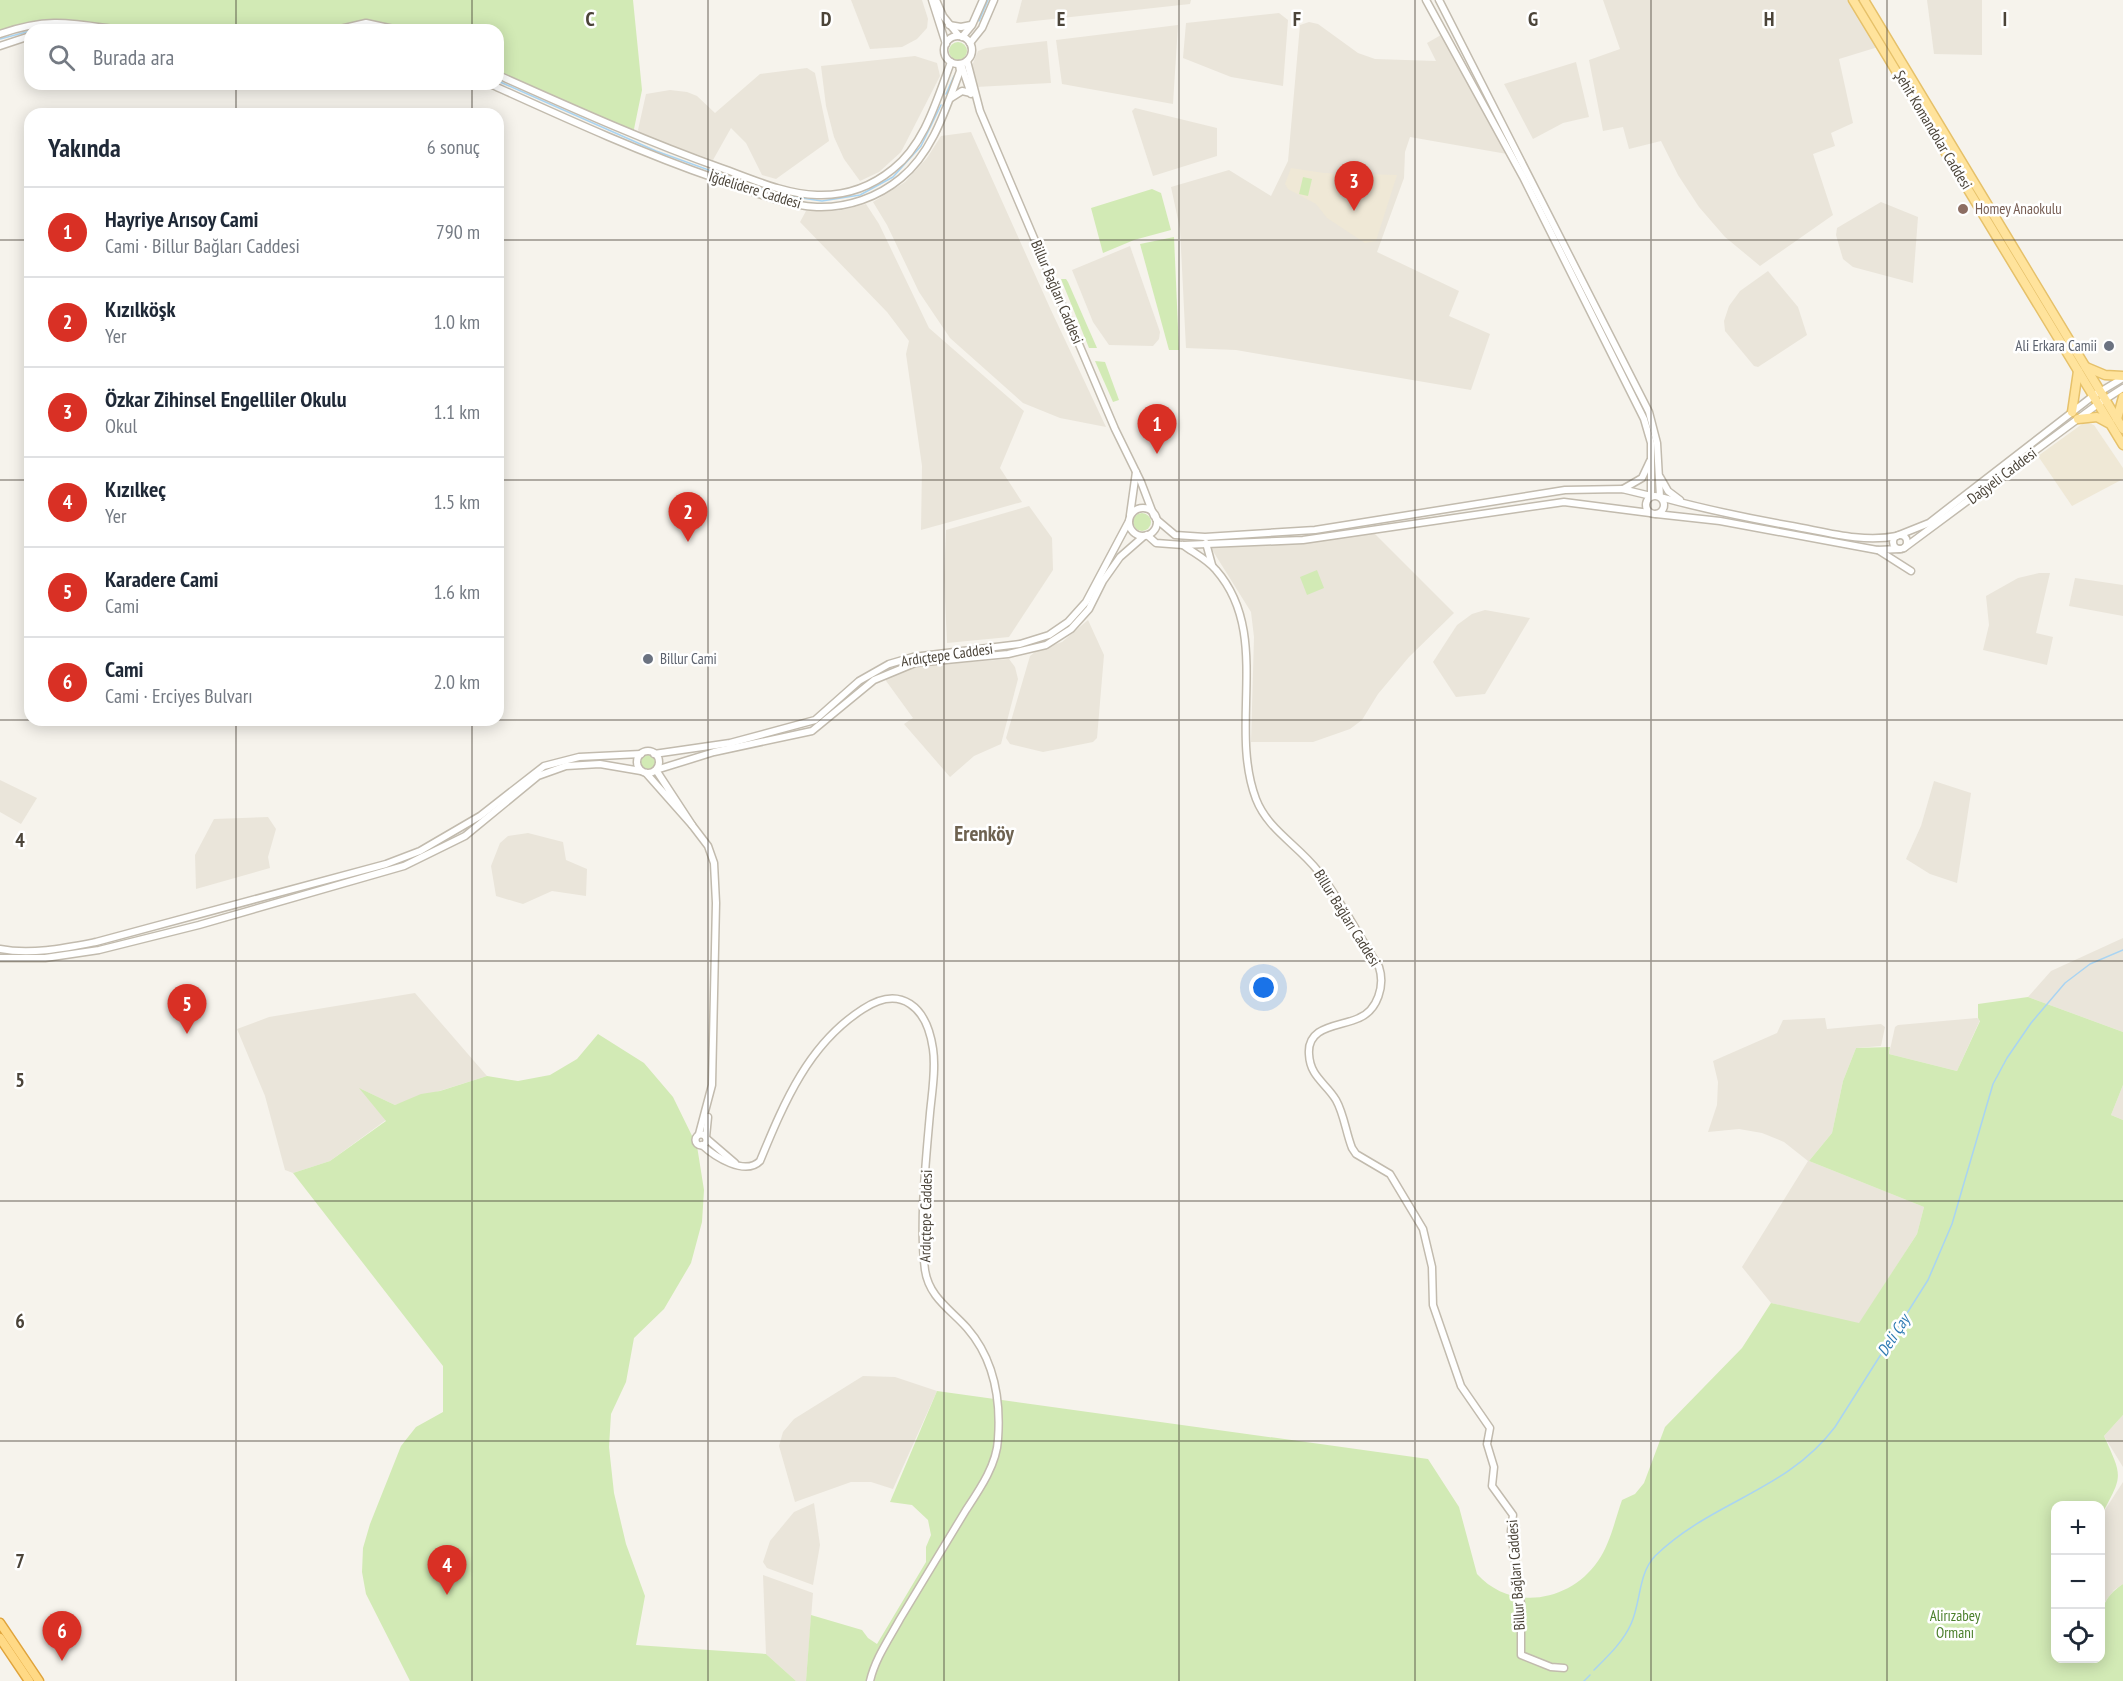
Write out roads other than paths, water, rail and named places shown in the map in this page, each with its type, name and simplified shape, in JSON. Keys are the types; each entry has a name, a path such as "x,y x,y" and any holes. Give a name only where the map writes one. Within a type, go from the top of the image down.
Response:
{"highway":[{"path":"0,1623 39,1681"},
{"path":"0,1638 29,1681"}],"main road":[{"name":"Şehit Komandolar Caddesi","path":"1853,0 2099,397 2114,422 2123,446"},
{"name":"Şehit Komandolar Caddesi","path":"1864,0 2081,368"},
{"path":"2123,377 2105,375 2081,368 2075,415 2097,417 2114,422 2123,397"},
{"name":"Şehit Komandolar Caddesi","path":"2114,422 2123,429"}],"street":[{"path":"932,0 946,44 945,54 951,62 962,63"},
{"path":"936,0 949,25 960,37 970,43 972,51 962,63"},
{"path":"946,44 951,38 960,37 972,25 983,0"},
{"path":"970,43 982,28 994,0"},
{"path":"1426,0 1523,177 1644,419 1651,443 1652,496 1645,506 1653,514"},
{"path":"1439,0 1649,412 1657,443 1657,471 1663,508 1653,514"},
{"path":"28,24 50,21 73,24"},
{"path":"0,34 24,25"},
{"path":"949,25 961,27 972,25"},
{"path":"0,46 24,38"},
{"name":"İğdelidere Caddesi","path":"504,78 668,149 775,187 817,195 855,190 893,169 913,147 938,96 951,62"},
{"path":"962,63 971,93 981,111"},
{"path":"962,63 981,111"},
{"name":"İğdelidere Caddesi","path":"504,90 672,163 771,198 817,207 854,202 893,184 919,159 946,108 962,63"},
{"path":"949,101 962,91 971,93"},
{"path":"938,96 946,108"},
{"name":"Billur Bağları Caddesi","path":"981,111 1115,429 1155,517"},
{"path":"2099,397 2123,377"},
{"path":"2099,397 2123,388"},
{"name":"Dağyeli Caddesi","path":"1622,489 1691,506 1865,538 1898,536 1929,523 2099,397"},
{"name":"Dağyeli Caddesi","path":"1902,548 2075,415"},
{"path":"1136,471 1129,520 1133,532 1156,543 1184,545 1315,531 1555,491 1622,489 1642,478 1651,458"},
{"path":"1657,471 1668,491 1691,506"},
{"path":"1129,520 1133,513 1141,509 1155,517 1175,535 1206,541 1338,537 1564,501 1720,521 1877,550 1902,548"},
{"path":"0,958 45,958 99,950 199,925 404,866 465,836 538,776 566,766 600,764 644,772 714,752 812,731 874,680 915,663 1008,654 1046,645 1071,629 1083,616 1120,557 1155,527 1155,517"},
{"name":"Ardıçtepe Caddesi","path":"654,754 730,743 815,720 860,681 889,663 913,657 1020,644 1049,635 1068,622 1086,602 1129,520"},
{"path":"1898,536 1906,540 1902,548 1893,544 1898,536"},
{"name":"Billur Bağları Caddesi","path":"1206,541 1212,565"},
{"name":"Billur Bağları Caddesi","path":"1184,545 1212,565 1227,584 1244,625 1244,707 1249,766 1257,800 1269,823 1296,844 1326,881 1382,974 1377,1000 1361,1017 1329,1026 1316,1034 1309,1046 1310,1064 1314,1076 1336,1100 1356,1154 1390,1174 1423,1229 1432,1267 1433,1305 1461,1386 1490,1428 1487,1444 1494,1467 1492,1486 1513,1515 1511,1531 1521,1604 1521,1655 1551,1667 1564,1668"},
{"path":"1877,550 1911,570"},
{"path":"0,949 11,951 60,949 96,942 386,864 420,851 480,816 544,766 579,756 648,752 654,754 658,760 656,770 692,825"},
{"path":"641,754 637,763 692,825"},
{"name":"Ardıçtepe Caddesi","path":"692,825 708,846 714,863 716,903 713,1054 704,1139 729,1163 750,1167 760,1161 776,1120 817,1049 841,1024 874,1002 886,998 903,1000 919,1012 928,1030 934,1056 926,1184 925,1272 932,1292 967,1328 988,1360 996,1387 998,1439 992,1463 980,1489 879,1656 870,1681"}],"waterway":[{"path":"979,21 988,0"},
{"path":"0,39 24,33"},
{"path":"946,94 954,76"},
{"path":"504,84 656,151 775,194 822,201 860,195 893,177 921,146 941,105"},
{"name":"Deli Çay","path":"1594,1670 1628,1631 1645,1571 1655,1556 1701,1521 1772,1482 1794,1467 1816,1449 1835,1427 1928,1280 1952,1224 1993,1084 2007,1058 2031,1023 2065,983 2090,964 2123,950"},
{"name":"Deli Çay","path":"1584,1681 1590,1675"}],"place":[{"name":"Homey Anaokulu","path":"1963,209"},
{"name":"Özkar Zihinsel Engelliler Okulu","path":"1354,211"},
{"name":"Ali Erkara Camii","path":"2109,346"},
{"name":"Hayriye Arısoy Cami","path":"1157,454"},
{"name":"Kızılköşk","path":"688,542"},
{"name":"Billur Cami","path":"648,659"},
{"name":"Karadere Cami","path":"187,1034"},
{"name":"Kızılkeç","path":"447,1595"},
{"name":"Cami","path":"62,1661"}],"district":[{"name":"Erenköy","path":"984,834"}],"park label":[{"name":"Alirızabey Ormanı","path":"1955,1624"}]}
